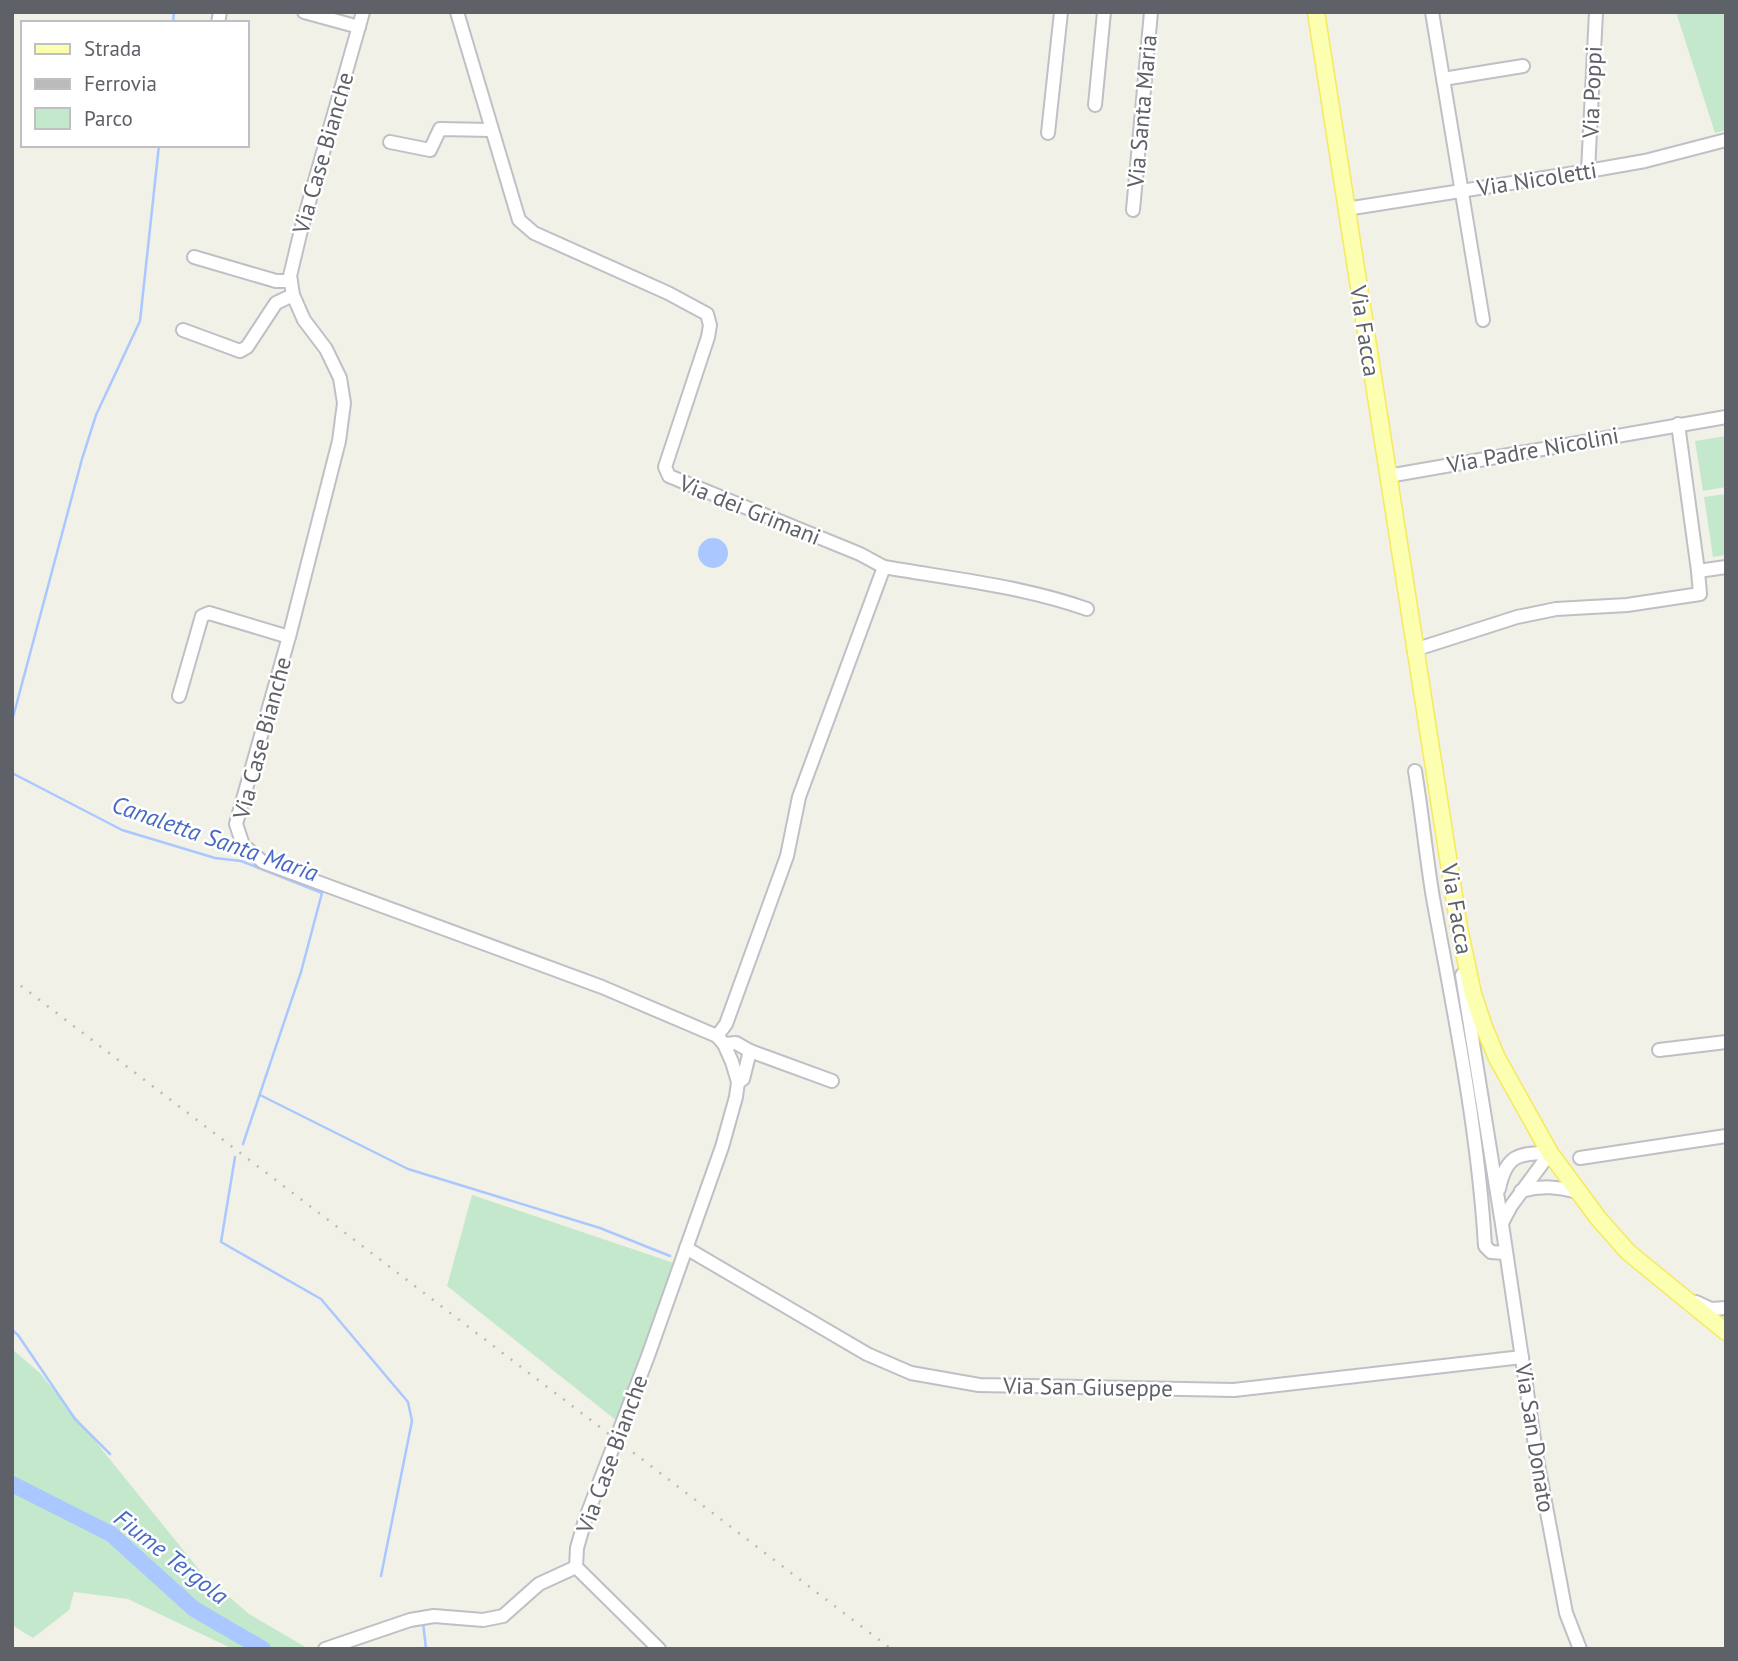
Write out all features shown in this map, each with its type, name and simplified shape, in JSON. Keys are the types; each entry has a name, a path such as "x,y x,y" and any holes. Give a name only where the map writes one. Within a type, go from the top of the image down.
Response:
{"main road":[{"name":"Via Facca","path":"1316,12 1414,650 1459,928 1473,994 1497,1058 1550,1153 1578,1192 1628,1252 1724,1320"}],"street":[{"path":"304,12 359,27"},
{"name":"Via Case Bianche","path":"363,12 300,230 291,281 293,295 304,320 326,349 340,378 344,403 338,441 289,637 236,824 243,845 263,862 602,988 721,1040 736,1043 750,1051 832,1081"},
{"name":"Via dei Grimani","path":"457,12 519,220 534,233 668,293 707,314 710,325 708,337 665,467 669,476 860,554 884,567"},
{"path":"1048,133 1061,12"},
{"path":"1095,105 1104,12"},
{"name":"Via Santa Maria","path":"1133,210 1151,12"},
{"path":"1432,12 1483,320"},
{"name":"Via Poppi","path":"1588,172 1596,12"},
{"path":"1443,79 1523,66"},
{"path":"390,142 430,150 440,129 491,130"},
{"name":"Via Nicoletti","path":"1346,209 1588,172 1645,161 1726,140"},
{"path":"194,257 276,281 291,281"},
{"path":"183,330 240,351 247,347 276,303 293,295"},
{"name":"Via Padre Nicolini","path":"1388,476 1726,417"},
{"path":"1414,650 1517,617 1556,609 1627,605 1700,594 1678,424"},
{"path":"738,1082 721,1040 787,856 799,796 884,567 982,582 1057,598 1087,609"},
{"path":"1698,571 1726,567"},
{"path":"179,696 202,616 209,613 289,637"},
{"path":"1415,771 1479,1173 1485,1246 1491,1252 1506,1253"},
{"name":"Via San Donato","path":"1459,928 1458,951 1556,1565 1566,1613 1580,1649"},
{"path":"1659,1050 1726,1042"},
{"name":"Via Case Bianche","path":"576,1567 577,1548 585,1520 649,1356 722,1147 738,1082 743,1079 750,1051"},
{"path":"1580,1158 1726,1136"},
{"name":"Via San Donato","path":"1497,1196 1508,1162 1528,1153 1550,1153"},
{"path":"1502,1224 1521,1192 1550,1153"},
{"path":"1521,1192 1538,1186 1578,1192"},
{"name":"Via San Giuseppe","path":"686,1248 867,1353 911,1373 979,1385 1234,1390 1522,1357"},
{"path":"325,1649 410,1620 435,1616 483,1620 503,1616 539,1584 576,1567 659,1649"}],"green space":[{"path":"1676,12 1726,12 1726,130 1715,133"},
{"path":"1726,436 1726,487 1703,491 1695,441"},
{"path":"1726,494 1726,555 1713,557 1704,497"},
{"path":"472,1195 674,1263 617,1421 447,1286"},
{"path":"12,1349 40,1373 201,1572 249,1614 309,1649 233,1649 128,1599 74,1592 69,1610 33,1638 12,1625"}],"water":[{"path":"713,538 724,542 728,553 724,564 713,568 702,564 698,553 702,542"}],"waterway":[{"name":"Canaletta Santa Maria","path":"173,21 174,12"},
{"name":"Canaletta Santa Maria","path":"12,721 96,415 140,321 159,147"},
{"name":"Canaletta Santa Maria","path":"12,773 122,830 215,858 241,861 322,893 301,972 243,1144"},
{"path":"260,1095 408,1169 600,1228 670,1256"},
{"name":"Canaletta Santa Maria","path":"235,1157 221,1242 321,1299 408,1402 412,1421 381,1576"},
{"path":"12,1330 75,1419 110,1454"},
{"name":"Fiume Tergola","path":"12,1484 111,1534 194,1609 263,1649"},
{"name":"Canaletta Santa Maria","path":"423,1622 426,1649"}],"railway":[{"path":"12,979 891,1649"}]}
